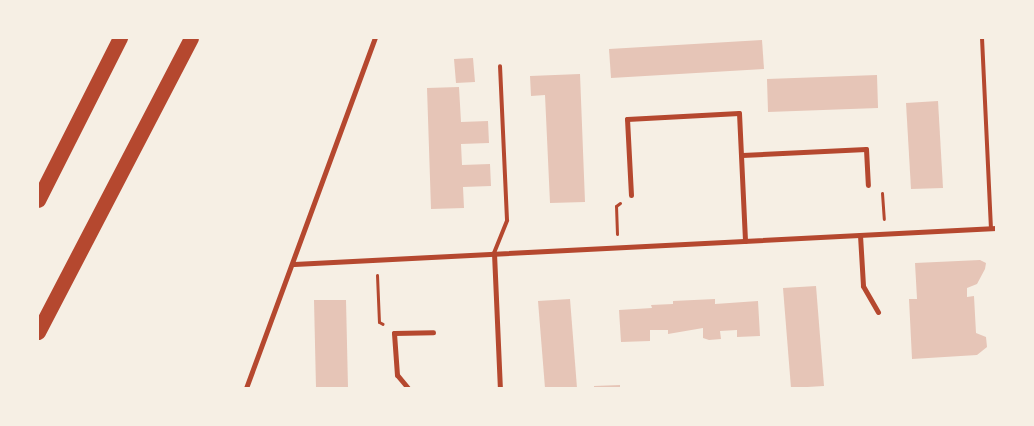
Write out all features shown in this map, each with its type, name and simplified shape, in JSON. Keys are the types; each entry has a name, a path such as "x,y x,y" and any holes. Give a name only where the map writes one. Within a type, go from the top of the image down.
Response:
{"highway":[{"path":"38,200 120,38"},
{"path":"38,332 191,38"}],"street":[{"path":"246,388 294,264 375,38"},
{"path":"631,195 628,119 739,113 746,241"},
{"path":"742,155 866,149 868,185"},
{"path":"294,264 994,228"},
{"path":"860,235 863,286 878,312"},
{"path":"494,253 500,388"},
{"path":"408,388 397,375 394,333 433,332"}],"lane":[{"path":"982,38 994,228"},
{"path":"494,253 507,220 500,66"}],"path":[{"path":"868,185 882,189 884,234"},
{"path":"618,246 616,206 631,195"},
{"path":"376,260 379,322 394,333"}],"building":[{"path":"762,40 764,69 611,78 609,49"},
{"path":"473,58 475,82 456,83 454,59"},
{"path":"580,74 585,202 550,203 545,95 531,96 530,76"},
{"path":"877,75 878,108 768,112 767,79"},
{"path":"459,87 461,122 488,121 489,143 461,144 462,165 490,164 491,186 463,187 464,208 431,209 427,88"},
{"path":"938,101 943,188 911,189 906,103"},
{"path":"980,260 986,263 985,269 977,284 967,288 967,297 974,296 976,333 986,337 987,347 977,355 912,359 909,299 917,299 915,263"},
{"path":"816,286 824,386 791,388 783,288"},
{"path":"570,299 577,388 545,388 538,301"},
{"path":"715,299 715,304 758,301 760,336 737,337 737,330 720,331 721,339 709,340 703,338 703,328 668,334 668,330 650,330 650,341 621,342 619,310 652,308 651,305 673,304 673,301"},
{"path":"314,300 346,300 348,388 316,388"},
{"path":"620,385 620,388 594,388 594,386"}]}
